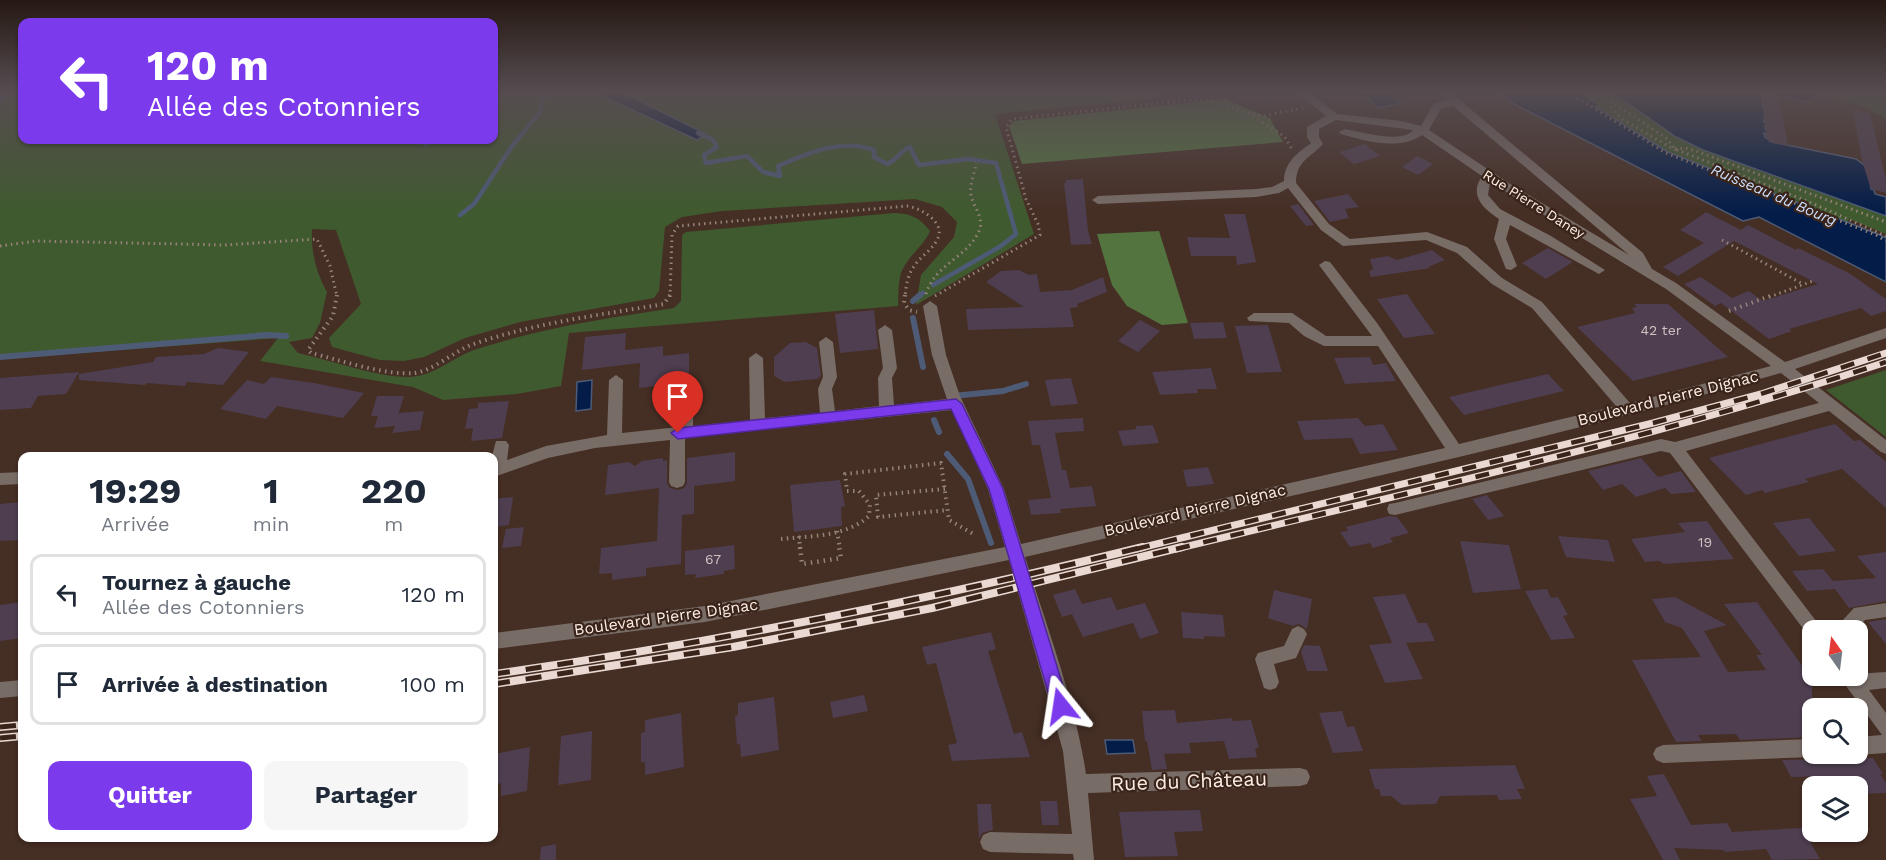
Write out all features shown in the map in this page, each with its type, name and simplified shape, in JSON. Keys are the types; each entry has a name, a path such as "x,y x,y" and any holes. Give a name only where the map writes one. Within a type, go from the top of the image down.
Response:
{"street":[{"path":"1313,132 1317,144 1296,158 1290,174 1290,183 1325,227 1347,243 1427,236 1462,250 1497,281 1538,305 1627,409"},
{"path":"1346,132 1386,141 1408,137 1418,132"},
{"name":"Rue Pierre Daney","path":"1425,132 1613,253 1649,272 1714,316 1886,448"},
{"name":"Rue Pierre Daney","path":"1490,132 1638,256 1649,272"},
{"path":"1489,175 1480,184 1479,189 1486,202 1505,219 1539,234 1585,264 1599,270"},
{"path":"1098,200 1256,193 1275,190 1290,183"},
{"path":"1505,219 1500,239 1511,266"},
{"path":"1325,265 1337,278 1382,341 1455,451"},
{"path":"930,306 939,355 956,404 996,489 1051,669 1073,751 1078,784 1083,852 990,842"},
{"path":"1254,318 1292,318 1309,333 1324,340 1382,341"},
{"path":"885,330 890,368 885,378 887,412"},
{"name":"Boulevard Pierre Dignac","path":"498,640 705,614 1015,552 1627,409 1784,368 1886,333"},
{"path":"826,342 830,377 825,389 828,418"},
{"path":"756,358 758,425"},
{"path":"614,440 616,380"},
{"path":"677,482 687,389"},
{"path":"498,469 546,452 614,440 956,404"},
{"path":"1395,509 1661,445 1675,448 1831,405"},
{"path":"498,460 501,445"},
{"path":"1675,448 1806,620"},
{"path":"0,479 18,478"},
{"path":"1854,620 1860,613 1886,610"},
{"path":"1270,682 1264,659 1290,652 1298,634"},
{"path":"1868,680 1886,680"},
{"path":"1854,686 1886,728"},
{"path":"0,690 18,688"},
{"path":"1868,745 1886,744"},
{"path":"1663,754 1802,748"},
{"name":"Rue du Château","path":"1078,784 1300,777"}],"path":[{"path":"0,246 36,241 225,245 317,239 330,269 336,300 332,317 308,350 311,353 399,373 426,370 459,350 533,327 664,304 670,297 672,235 678,226 692,223 916,207 939,227 940,232 933,247 909,273 904,303 909,310 917,312 930,306 936,295 950,290 983,267 1040,235 1038,224 1026,199 1007,132"},
{"path":"1278,132 1284,136 1296,158"},
{"path":"1630,132 1666,153 1886,240"},
{"path":"1643,132 1682,152 1807,201 1886,236"},
{"path":"1657,132 1682,152"},
{"path":"1675,148 1696,151 1886,222"},
{"path":"930,306 926,292 931,278 940,268 968,247 980,230 981,223 971,195 976,163"},
{"path":"1722,240 1804,284"},
{"path":"1714,316 1813,281"},
{"path":"781,539 854,529 866,522 871,511 868,500 859,491 847,491 845,474 941,463 949,520 975,535"},
{"path":"945,489 876,495 878,517 948,510"},
{"path":"799,536 802,564 841,558 837,531"}],"green space":[{"path":"0,132 18,132 18,144 498,144 498,132 1001,132 1034,234 916,305 921,275 954,237 957,222 942,207 915,199 722,211 682,217 665,227 659,291 654,298 520,322 465,338 424,357 404,361 380,360 332,347 329,338 361,304 336,230 312,229 315,262 327,292 320,323 312,338 289,342 298,353 369,372 398,377 419,376 477,349 525,335 674,308 681,301 682,235 686,232 894,213 915,217 930,231 902,269 898,306 569,333 561,386 517,394 443,400 413,387 260,361 278,338 0,359"},
{"path":"1011,132 1278,132 1283,142 1022,164"},
{"path":"1625,132 1669,132 1703,150 1886,216 1886,234 1849,219 1848,222 1745,191"},
{"path":"1159,231 1188,323 1162,325 1127,306 1112,285 1097,234"},
{"path":"1886,370 1886,437 1826,390"}],"water":[{"path":"680,132 706,134 697,140"},
{"name":"Ruisseau du Bourg","path":"1569,132 1636,132 1668,152 1880,235 1886,238 1886,282 1759,217 1743,221"},
{"path":"1669,132 1771,132 1772,135 1764,133 1765,137 1772,142 1856,159 1868,168 1871,189 1875,194 1886,197 1886,216 1703,150"},
{"path":"592,380 591,409 576,411 577,382"},
{"path":"1105,740 1133,740 1135,753 1107,754"}],"building":[{"path":"1766,132 1785,132 1788,146 1769,142"},
{"path":"1857,132 1874,132 1886,179 1886,193 1871,189 1862,161"},
{"path":"1365,144 1380,156 1354,164 1339,152"},
{"path":"1417,156 1433,164 1418,175 1402,167"},
{"path":"1083,179 1088,231 1092,244 1071,245 1064,183 1066,180"},
{"path":"1348,194 1359,207 1345,209 1349,218 1330,222 1314,201"},
{"path":"1298,204 1314,225 1306,226 1290,206"},
{"path":"1706,212 1741,230 1748,225 1796,250 1798,248 1849,273 1886,299 1886,311 1871,316 1861,308 1789,329 1792,331 1769,339 1721,303 1715,306 1684,284 1701,277 1732,298 1749,291 1763,301 1818,284 1734,241 1678,276 1663,267 1704,243 1680,230"},
{"path":"1224,214 1245,214 1256,262 1237,265 1236,256 1191,256 1187,237 1230,238"},
{"path":"1548,248 1573,262 1546,279 1522,263"},
{"path":"1432,250 1445,260 1428,267 1431,268 1371,277 1369,271 1373,269 1370,259 1388,256 1397,260"},
{"path":"1019,270 1029,275 1037,274 1040,292 1072,290 1103,277 1107,292 1077,304 1078,307 1070,308 1074,327 968,330 966,309 1024,307 986,282 1001,271"},
{"path":"1407,294 1435,334 1404,338 1377,299"},
{"path":"1634,304 1668,304 1728,357 1633,381 1577,327 1635,313 1632,308 1637,307"},
{"path":"874,310 878,349 840,353 835,314"},
{"path":"1140,320 1160,331 1138,352 1118,341"},
{"path":"1223,322 1227,338 1194,339 1190,323"},
{"path":"1268,325 1282,372 1247,373 1235,326"},
{"path":"626,333 625,350 663,346 663,356 689,353 689,375 663,377 663,385 639,388 640,363 582,370 585,337"},
{"path":"806,342 817,348 821,376 817,379 785,382 774,376 774,357 790,343"},
{"path":"218,348 249,352 223,385 187,382 185,386 147,383 145,385 79,380 79,374 153,362 156,357 204,354"},
{"path":"1370,357 1373,365 1386,363 1396,381 1345,384 1334,358"},
{"path":"1211,368 1217,389 1197,389 1198,393 1160,395 1152,372"},
{"path":"79,372 66,394 38,396 31,408 0,410 0,378"},
{"path":"1548,374 1564,391 1464,415 1449,397"},
{"path":"271,377 364,393 343,418 277,406 266,419 220,409 247,380 264,384"},
{"path":"1071,378 1078,404 1051,406 1045,380"},
{"path":"377,396 404,396 396,422 399,413 424,411 420,430 392,433 395,426 374,428 378,416 371,416"},
{"path":"509,401 502,438 471,441 473,428 465,429 469,409 478,408 478,403"},
{"path":"1083,418 1084,431 1055,433 1062,470 1066,470 1070,488 1092,486 1096,506 1060,509 1061,513 1031,515 1028,500 1051,498 1040,445 1032,445 1028,421"},
{"path":"1358,418 1365,426 1383,424 1398,450 1360,454 1352,438 1304,440 1297,421"},
{"path":"1835,424 1854,441 1860,440 1886,462 1886,508 1842,469 1805,479 1809,482 1765,493 1762,490 1746,495 1709,458"},
{"path":"1153,425 1159,443 1123,446 1118,431 1136,429 1136,426"},
{"path":"735,452 735,481 694,486 694,514 682,515 681,564 646,568 646,576 612,580 612,573 599,574 601,548 657,541 659,488 605,495 608,465 629,462 635,466 642,461 663,458 663,461 667,460 667,483 670,488 678,490 684,488 687,483 687,458"},
{"path":"1641,458 1658,477 1681,471 1696,492 1671,494 1665,488 1636,497 1622,484 1603,490 1588,471"},
{"path":"1208,467 1214,484 1187,487 1183,470"},
{"path":"840,480 845,506 841,507 842,526 794,532 790,485"},
{"path":"1487,495 1504,516 1488,520 1472,499"},
{"path":"513,497 509,525 498,526 498,499"},
{"path":"18,502 18,540 0,541 0,504"},
{"path":"1389,516 1397,517 1409,533 1390,538 1393,542 1373,548 1370,543 1350,547 1340,532 1348,531 1346,527"},
{"path":"1809,518 1836,551 1799,556 1773,523"},
{"path":"1707,521 1734,559 1664,564 1659,561 1645,562 1631,539 1685,532 1678,523"},
{"path":"524,527 521,546 502,548 506,529"},
{"path":"1558,536 1608,540 1615,562 1566,557"},
{"path":"1460,541 1509,545 1521,589 1473,593"},
{"path":"734,545 735,569 724,571 724,574 695,578 696,574 685,575 685,551"},
{"path":"1886,552 1886,601 1849,608 1835,589 1807,591 1792,571 1823,569 1833,581 1876,578 1857,556"},
{"path":"1075,589 1082,604 1111,597 1117,610 1145,603 1159,633 1140,639 1133,623 1083,637 1072,614 1062,617 1053,595"},
{"path":"1547,589 1551,598 1558,597 1568,615 1563,616 1575,638 1551,640 1525,591"},
{"path":"1274,590 1312,599 1307,629 1299,624 1293,626 1268,618"},
{"path":"1405,594 1418,623 1427,623 1435,641 1406,643 1423,679 1385,683 1369,645 1392,643 1373,597"},
{"path":"1675,597 1727,625 1704,631 1728,672 1766,670 1756,655 1762,655 1724,604 1757,602 1802,666 1802,686 1812,686 1812,698 1802,698 1802,737 1740,740 1736,734 1698,735 1702,741 1676,742 1632,660 1701,657 1682,628 1665,622 1652,599"},
{"path":"18,603 18,639 0,641 0,605"},
{"path":"1181,612 1223,615 1225,637 1183,638"},
{"path":"1886,619 1886,644 1868,622"},
{"path":"991,632 996,649 988,651 1014,734 1022,732 1030,757 952,761 948,745 957,743 936,663 927,665 922,647"},
{"path":"1304,645 1320,646 1328,671 1307,671 1301,652"},
{"path":"864,695 868,711 833,718 830,702"},
{"path":"774,697 779,750 741,757 740,744 737,745 735,716 738,715 738,703"},
{"path":"1175,710 1177,723 1232,718 1233,721 1251,720 1259,748 1255,748 1257,757 1229,759 1224,741 1189,743 1191,753 1164,754 1167,769 1152,770 1147,741 1145,741 1142,711"},
{"path":"1342,711 1347,727 1354,726 1363,751 1333,753 1319,713"},
{"path":"681,713 684,767 645,775 645,762 641,762 641,733 645,732 645,720"},
{"path":"592,731 591,780 558,785 561,736"},
{"path":"530,747 527,791 501,796 501,783 498,784 498,753"},
{"path":"1868,758 1873,758 1883,774 1880,774 1886,783 1886,793 1868,794 1868,776 1791,777 1782,760 1802,760 1802,764 1868,764"},
{"path":"1515,765 1525,789 1517,789 1522,799 1499,800 1497,795 1440,796 1436,804 1402,805 1391,796 1381,796 1379,789 1375,789 1369,769"},
{"path":"1664,774 1691,825 1727,823 1732,832 1802,828 1802,842 1810,842 1820,859 1772,860 1766,849 1725,852 1724,850 1674,848 1680,860 1663,860 1630,799 1657,796 1647,776"},
{"path":"1040,801 1057,801 1059,825 1042,825"},
{"path":"977,804 991,804 993,830 982,833 979,839"},
{"path":"1200,810 1203,831 1174,832 1178,856 1125,857 1119,812"},
{"path":"556,844 556,860 540,860 541,847"}],"waterway":[{"path":"460,215 474,204 523,132"},
{"path":"698,133 713,140 717,147 704,155 706,163 747,156 763,172 780,176 778,166 813,152 837,146 874,150 874,157 887,164 910,147 919,165 968,159 996,163 1016,234 1001,246 933,285"},
{"path":"918,297 923,293"},
{"path":"913,301 920,295"},
{"path":"913,318 923,367"},
{"path":"0,357 267,335 286,336"},
{"path":"953,396 1003,391 1026,384"},
{"path":"934,420 939,432"},
{"path":"947,454 968,479 991,543"}],"railway":[{"path":"1136,549 1653,423 1761,394 1886,353"},
{"path":"1176,549 1622,440 1711,416 1886,362"},
{"path":"498,673 658,649 820,619 982,585 1143,547"},
{"path":"498,683 733,647 932,608 1182,547"},
{"path":"0,727 18,725"},
{"path":"0,738 18,736"}],"route":[{"path":"678,433 956,404 996,489 1061,706"}]}
